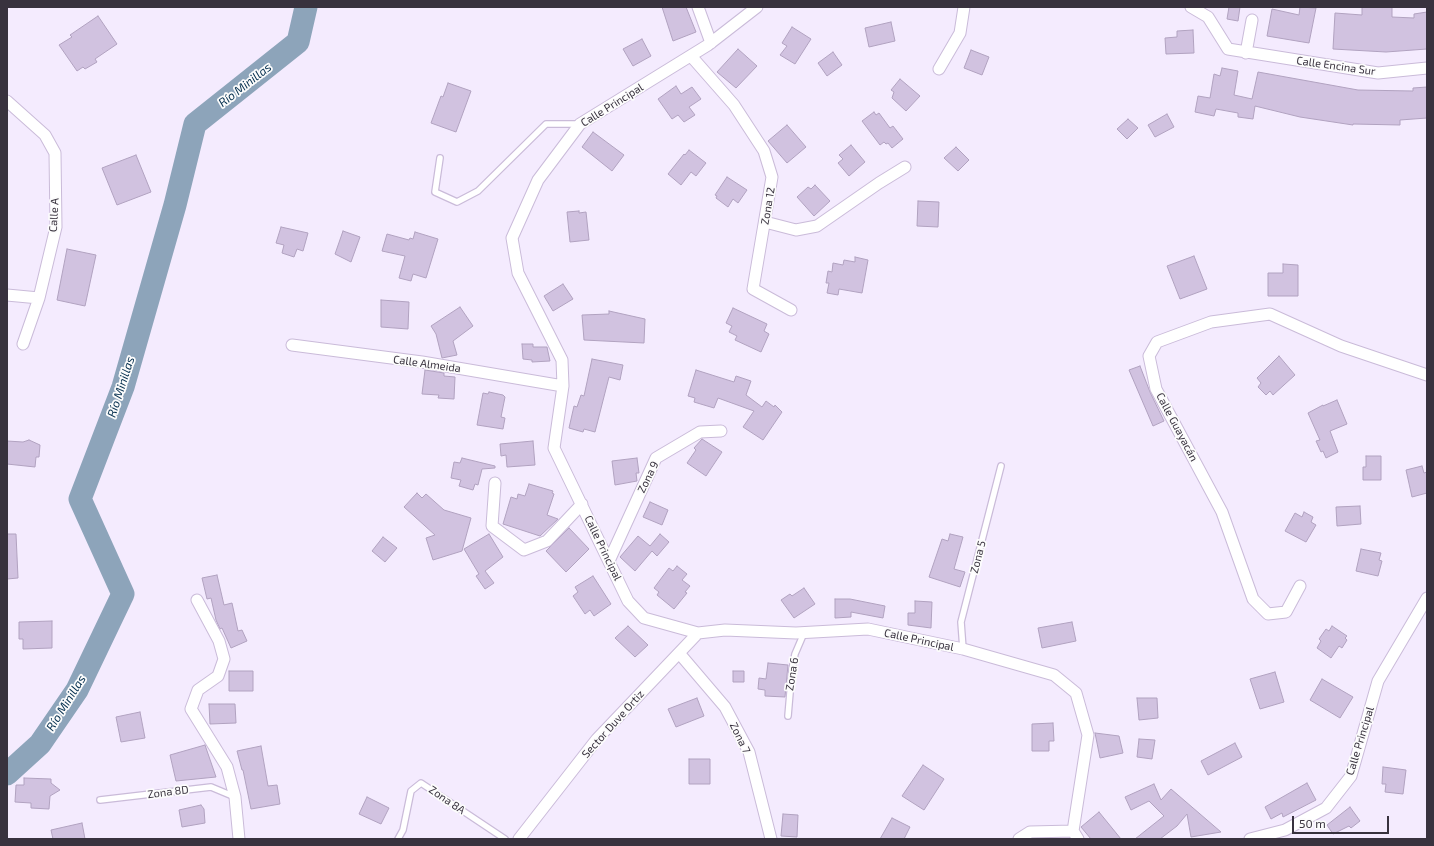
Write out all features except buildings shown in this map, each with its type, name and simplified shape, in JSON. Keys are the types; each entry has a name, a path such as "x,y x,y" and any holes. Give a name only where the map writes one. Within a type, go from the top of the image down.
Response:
{"street":[{"path":"698,7 712,43"},
{"name":"Calle Principal","path":"757,7 712,43 580,124 538,180 512,238 518,273 562,360 563,386 554,448 628,601 644,618 698,633 725,630 804,633 868,629 963,649 1054,674 1076,692 1088,735 1076,835"},
{"path":"939,69 960,33 964,7"},
{"name":"Calle Encina Sur","path":"1191,7 1208,17 1228,49 1378,73 1427,68"},
{"path":"1246,52 1252,20"},
{"name":"Zona 12","path":"691,56 734,105 764,151 772,177 766,222 753,289 791,310"},
{"name":"Calle A","path":"7,101 44,134 55,153 56,227 39,298 23,344"},
{"path":"766,222 796,230 817,226 905,167"},
{"path":"7,295 39,298"},
{"name":"Calle Guayacán","path":"1300,586 1286,612 1268,614 1253,599 1222,512 1156,389 1149,356 1157,342 1210,322 1270,314 1341,346 1427,375"},
{"name":"Calle Almeida","path":"292,345 312,349 422,362 563,386"},
{"name":"Zona 9","path":"609,561 656,458 700,432 721,431"},
{"path":"495,483 492,526 524,550 547,542 582,504"},
{"name":"Calle Principal","path":"1250,839 1285,830 1326,808 1351,776 1378,681 1427,598"},
{"path":"197,600 219,641 224,659 218,676 198,690 191,709 227,767 234,797 239,839"},
{"name":"Sector Duve Ortiz","path":"519,839 596,739 698,633"},
{"name":"Zona 7","path":"679,653 725,708 749,752 771,839"},
{"path":"1019,839 1030,832 1076,835"}],"lane":[{"path":"440,158 435,192 458,202 478,191 546,124 580,124"},
{"name":"Zona 5","path":"963,649 961,622 1001,466"},
{"name":"Zona 6","path":"788,716 794,654 804,633"},
{"name":"Zona 8A","path":"398,839 403,830 411,791 421,783 505,839"},
{"name":"Zona 8D","path":"100,800 211,786 234,797"}],"waterway":[{"name":"Río Minillas","path":"7,774 40,744 77,690 123,594 80,499 123,387 175,205 195,124 298,42 306,7"}]}
